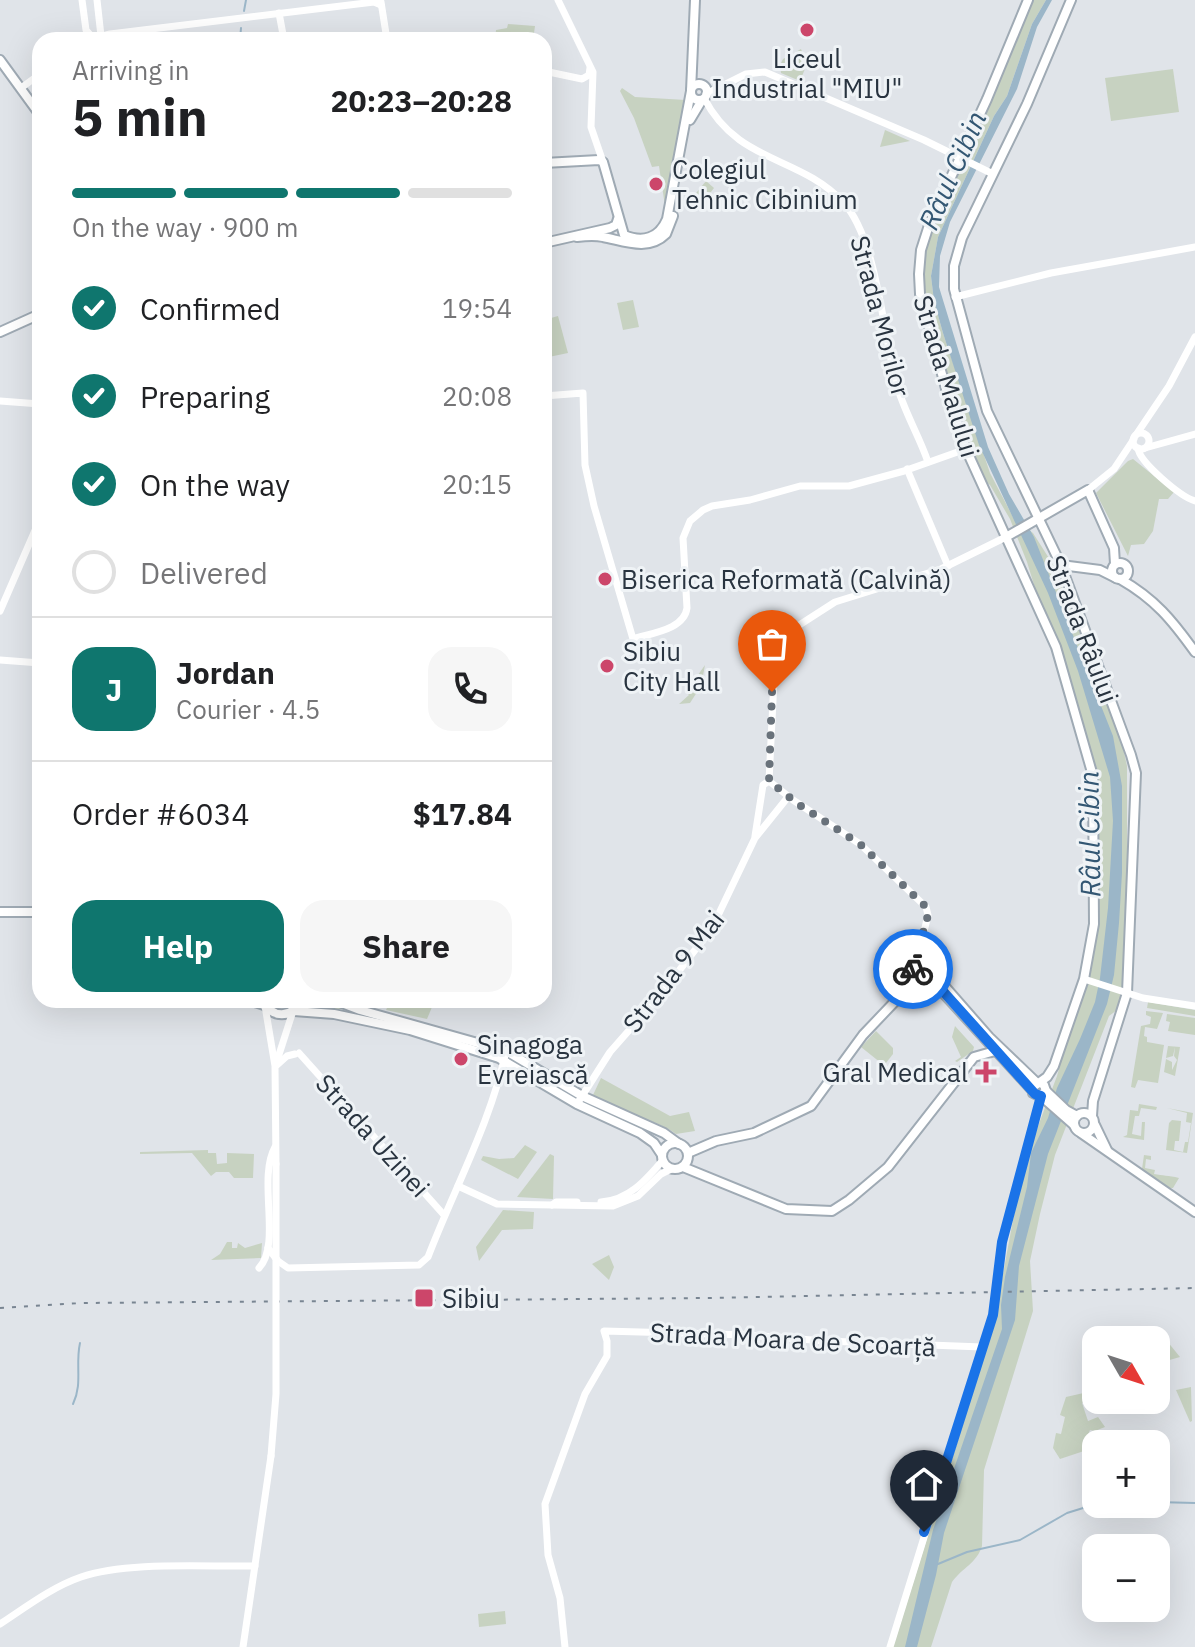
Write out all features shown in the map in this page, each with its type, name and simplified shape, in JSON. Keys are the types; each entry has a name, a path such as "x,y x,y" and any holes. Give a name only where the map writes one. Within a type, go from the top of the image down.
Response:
{"main road":[{"path":"552,162 595,159 603,162 624,235 635,241 657,234 667,219 691,91 695,0"},
{"name":"Strada Malului","path":"1028,0 963,158 926,234 919,274 920,294 932,341 966,449 1056,647 1092,769 1095,913 1087,980 1041,1092"},
{"name":"Strada Râului","path":"1071,0 1027,104 991,173 958,248 954,266 955,297 987,411 1036,519 1061,565 1136,773 1125,993 1093,1101 1094,1121"},
{"path":"0,60 32,104"},
{"path":"577,237 601,236 656,242 668,231 690,119 704,95 693,61"},
{"path":"691,91 697,85 704,95"},
{"path":"552,242 615,226 618,218"},
{"path":"0,332 32,318"},
{"path":"1006,533 1088,490 1114,548 1114,566 1122,577"},
{"path":"1100,570 1125,564 1122,577"},
{"path":"1061,565 1100,570 1122,577 1162,610 1195,652"},
{"path":"0,912 32,912"},
{"path":"920,966 995,1051 1108,1150 1195,1212"},
{"path":"920,966 1041,1092"},
{"path":"688,1153 716,1141 754,1133 813,1104 863,1035 899,998 920,966"},
{"path":"270,1008 278,1014 294,1011 334,1014 448,1036"},
{"path":"356,1008 505,1056 648,1138 671,1169 683,1167 786,1209 832,1211 849,1200 888,1167 974,1057 995,1051"},
{"path":"579,1100 664,1133 688,1153 688,1161 683,1167"},
{"name":"Strada Râului","path":"1076,1121 1093,1101"},
{"path":"1076,1121 1091,1131 1094,1121"},
{"path":"1076,1121 1094,1121"},
{"path":"1094,1121 1108,1150"},
{"path":"662,1158 670,1144 679,1144"}],"street":[{"path":"82,0 88,32"},
{"path":"96,32 99,24 97,0"},
{"path":"558,0 589,63 594,83 591,127 603,162"},
{"path":"125,32 374,2 381,3 386,32"},
{"path":"279,13 283,32"},
{"path":"99,24 108,32"},
{"path":"552,73 582,79 590,72 589,63"},
{"path":"704,95 746,74 757,71 770,74 991,173"},
{"path":"21,88 32,80"},
{"name":"Strada Morilor","path":"704,95 720,122 739,142 806,175 839,198 851,212 870,260 898,388 928,462"},
{"path":"955,297 1051,273 1195,247"},
{"path":"1088,490 1108,476 1140,436 1195,337"},
{"path":"552,395 583,393 585,465 633,639 678,624 686,615 683,544 690,521 712,506 800,486 849,486 966,449"},
{"path":"0,401 32,403"},
{"path":"1140,448 1195,434"},
{"path":"1140,436 1166,441"},
{"path":"1140,436 1138,455 1181,495 1195,501"},
{"path":"1124,458 1149,442 1140,436"},
{"path":"907,469 948,566"},
{"path":"769,781 776,640 839,600 948,566 1006,533"},
{"path":"0,611 32,537"},
{"path":"0,660 32,662"},
{"path":"769,781 860,844 928,913 920,966"},
{"path":"755,838 763,785 769,781"},
{"name":"Strada 9 Mai","path":"579,1100 621,1038 652,1005 712,928 755,838 788,797"},
{"path":"1087,980 1125,993 1195,1006"},
{"path":"243,1647 270,1467 276,1394 275,1066 265,1008"},
{"path":"275,1066 294,1011"},
{"name":"Strada Uzinei","path":"283,1040 444,1215"},
{"name":"Strada Uzinei","path":"275,1066 287,1056 298,1053"},
{"path":"268,1248 288,1268 419,1265 428,1257 458,1186 505,1056"},
{"path":"890,1647 997,1296 1002,1242 1041,1092"},
{"path":"259,1268 267,1259 269,1162 276,1145"},
{"path":"552,1205 556,1202 620,1199 638,1186 662,1158"},
{"path":"458,1186 493,1204 619,1205 638,1196 661,1174 671,1169"},
{"name":"Strada Moara de Scoarță","path":"565,1647 560,1598 548,1555 545,1504 585,1394 607,1356 604,1331 982,1347"},
{"path":"0,1624 51,1591 92,1574 157,1567 255,1566"}],"green space":[{"path":"1031,0 1046,0 1032,24 1007,96 994,116 938,237 931,276 943,333 990,473 1013,517 1033,533 1059,574 1120,734 1127,766 1127,910 1123,992 1117,1010 1109,1016 1055,1155 1030,1261 1033,1311 984,1470 982,1546 977,1557 952,1582 931,1647 893,1647 993,1328 1023,1166 1057,1076 1090,962 1093,776 1027,562 1010,519 986,482 948,396 920,294 921,250"},
{"path":"508,24 535,26 534,32 496,32 507,28"},
{"path":"801,49 807,64 800,81 781,73 780,65 783,59"},
{"path":"1173,69 1179,112 1111,121 1105,78"},
{"path":"622,88 635,97 686,100 668,207 665,206 659,166 652,167 634,118 620,91"},
{"path":"885,130 910,141 880,147"},
{"path":"706,181 714,188 701,205 692,198"},
{"path":"633,300 639,327 623,330 617,303"},
{"path":"558,316 568,353 552,356 552,318"},
{"path":"1133,459 1174,492 1168,499 1159,499 1153,531 1144,544 1131,545 1128,556 1096,493"},
{"path":"705,665 701,686 690,703 679,704 689,695 685,691 690,686 693,688 693,682"},
{"path":"1148,1002 1195,1010 1195,1016 1147,1008"},
{"path":"387,1008 432,1008 427,1019"},
{"path":"1146,1011 1163,1013 1157,1029 1145,1027 1144,1036 1147,1042 1164,1045 1158,1083 1138,1080 1135,1088 1131,1087 1141,1026 1150,1024 1151,1017 1146,1015"},
{"path":"1167,1014 1195,1018 1195,1035 1168,1031 1170,1022 1166,1021"},
{"path":"955,1026 974,1047 957,1062 961,1057 952,1037"},
{"path":"876,1031 893,1048 893,1054 886,1063 881,1063 861,1047"},
{"path":"1168,1046 1180,1047 1175,1076 1164,1072 1166,1059 1172,1062 1172,1070 1177,1060 1175,1047 1173,1056 1166,1058"},
{"path":"601,1078 670,1116 689,1112 695,1131 676,1134 602,1102 593,1095"},
{"path":"1139,1104 1157,1107 1156,1110 1141,1108 1139,1116 1135,1116 1132,1134 1141,1136 1142,1122 1145,1122 1144,1140 1123,1137 1127,1135 1130,1110 1138,1111"},
{"path":"1167,1108 1193,1113 1187,1153 1166,1150 1169,1123 1172,1120 1181,1121 1179,1141 1175,1141 1174,1150 1183,1152 1191,1123 1186,1122 1187,1113"},
{"path":"525,1145 537,1152 518,1179 481,1160 483,1156 514,1158"},
{"path":"208,1150 208,1153 216,1153 217,1164 227,1163 227,1153 254,1154 253,1178 234,1178 229,1172 216,1172 211,1176 192,1153 140,1154 140,1152"},
{"path":"550,1154 554,1156 553,1199 517,1197"},
{"path":"1144,1155 1151,1156 1151,1160 1146,1159 1145,1168 1155,1170 1154,1174 1179,1178 1173,1188 1142,1169"},
{"path":"503,1210 534,1212 533,1229 502,1230 479,1261 476,1247"},
{"path":"227,1242 232,1242 232,1248 237,1248 238,1243 245,1248 262,1243 261,1258 211,1260 220,1254"},
{"path":"609,1255 614,1267 609,1280 592,1264"},
{"path":"1170,1345 1180,1357 1170,1360"},
{"path":"1191,1387 1192,1421 1190,1422 1176,1390"},
{"path":"1082,1393 1082,1414 1086,1414 1088,1421 1098,1417 1105,1427 1082,1430 1082,1452 1060,1459 1053,1448 1056,1433 1061,1434 1065,1417 1060,1415 1066,1397"},
{"path":"505,1611 506,1624 479,1627 478,1614"}],"water":[{"path":"1046,0 1052,0 1037,27 1017,89 950,222 940,256 939,287 988,447 1009,494 1034,537 1113,736 1122,786 1119,923 1114,975 1107,1004 1048,1154 1019,1266 1015,1320 944,1533 917,1647 905,1647 933,1530 1002,1329 1005,1277 1027,1187 1031,1153 1095,1002 1108,908 1113,821 1110,777 1078,671 1048,593 979,445 943,333 931,276 938,237 994,116 1007,96 1032,24"}],"waterway":[{"path":"244,11 246,0"},
{"path":"241,28 241,32"},
{"path":"73,1404 78,1389 80,1343"},
{"path":"1170,1502 1195,1503"},
{"path":"938,1564 967,1552 1020,1540 1067,1513 1082,1508"}],"railway":[{"path":"0,1308 82,1303 708,1298 1195,1288"}],"way so far":[{"path":"772,692 769,781 798,804 860,844 926,907 928,915 913,969"}],"place":[{"name":"Liceul Industrial \"MIU\"","path":"807,30"},
{"name":"Colegiul Tehnic Cibinium","path":"656,184"},
{"name":"Biserica Reformată (Calvină)","path":"605,579"},
{"name":"Sibiu City Hall","path":"607,666"},
{"name":"Sinagoga Evreiască","path":"461,1059"},
{"name":"Gral Medical","path":"986,1072"},
{"name":"Sibiu","path":"424,1298"}],"route":[{"path":"913,969 916,973 924,972 932,979 991,1048 1035,1094 1041,1096 1002,1242 993,1315 924,1532"}],"water label":[{"name":"Râul Cibin","path":"952,170"},
{"name":"Râul Cibin","path":"1089,834"}]}
